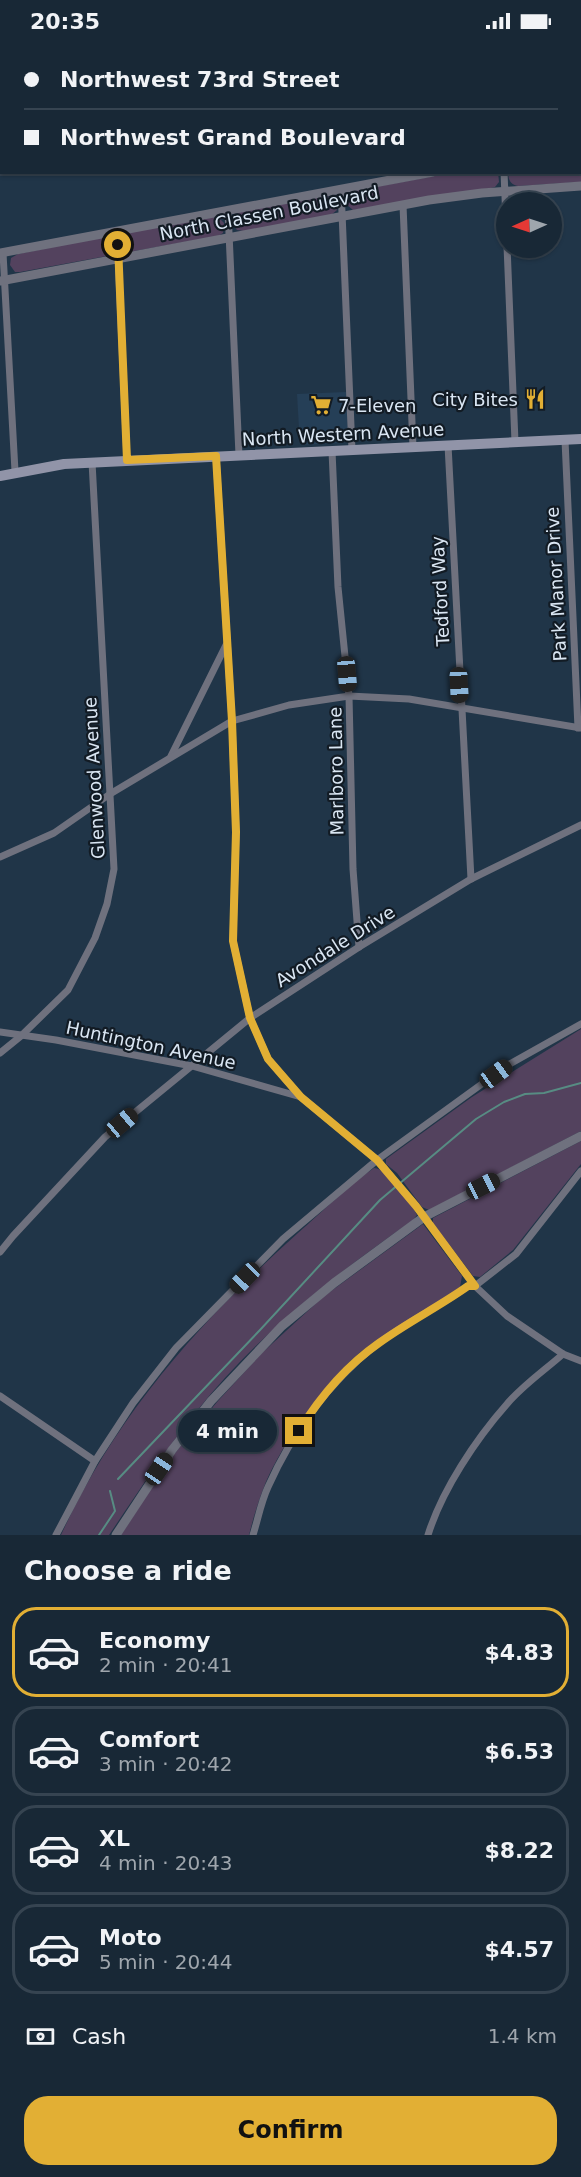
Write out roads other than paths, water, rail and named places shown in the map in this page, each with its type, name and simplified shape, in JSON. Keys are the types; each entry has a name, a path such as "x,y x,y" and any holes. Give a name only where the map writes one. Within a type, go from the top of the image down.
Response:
{"main road":[{"name":"North Western Avenue","path":"0,476 15,471 92,462 581,439"},
{"path":"0,471 15,471"}],"street":[{"name":"North Classen Boulevard","path":"2,253 422,174"},
{"path":"504,174 515,442"},
{"name":"North Classen Boulevard","path":"2,280 403,205 504,190 581,186"},
{"path":"341,189 352,450"},
{"path":"403,205 413,447"},
{"path":"228,211 239,455"},
{"path":"117,231 127,460"},
{"path":"2,253 15,471"},
{"name":"Park Manor Drive","path":"565,440 579,728"},
{"name":"Tedford Way","path":"448,445 471,879"},
{"name":"Marlboro Lane","path":"332,451 338,587 349,696 353,869 359,947"},
{"path":"216,456 232,721 236,832 233,941 250,1018 268,1059 301,1097"},
{"name":"Glenwood Avenue","path":"0,1053 21,1036 68,990 95,938 107,904 114,868 92,462"},
{"path":"170,758 227,643"},
{"path":"0,857 54,833 110,794 232,721 289,705 349,696 409,699 579,728"},
{"name":"Avondale Drive","path":"0,1252 105,1137 250,1018 359,947 471,879 581,825"},
{"path":"56,1535 95,1461 133,1404 176,1348 283,1239 377,1160 508,1065 581,1024"},
{"name":"Huntington Avenue","path":"0,1032 56,1040 192,1066 301,1097 377,1160 402,1188 475,1286 507,1316 563,1354 581,1361"},
{"path":"116,1535 172,1450 204,1409 282,1326 334,1283 424,1217 581,1136"},
{"path":"254,1535 267,1488 282,1461 321,1399 347,1369 377,1344 468,1286 475,1286 516,1254 581,1171"},
{"path":"429,1535 432,1522 464,1461 508,1403 563,1354"},
{"path":"0,1396 95,1461"}],"waterway":[{"path":"118,1479 380,1200 476,1119 504,1102 525,1094 544,1093 581,1083"},
{"path":"99,1535 115,1511 110,1491"}],"place":[{"name":"City Bites","path":"535,399"},
{"name":"7-Eleven","path":"321,405"}]}
